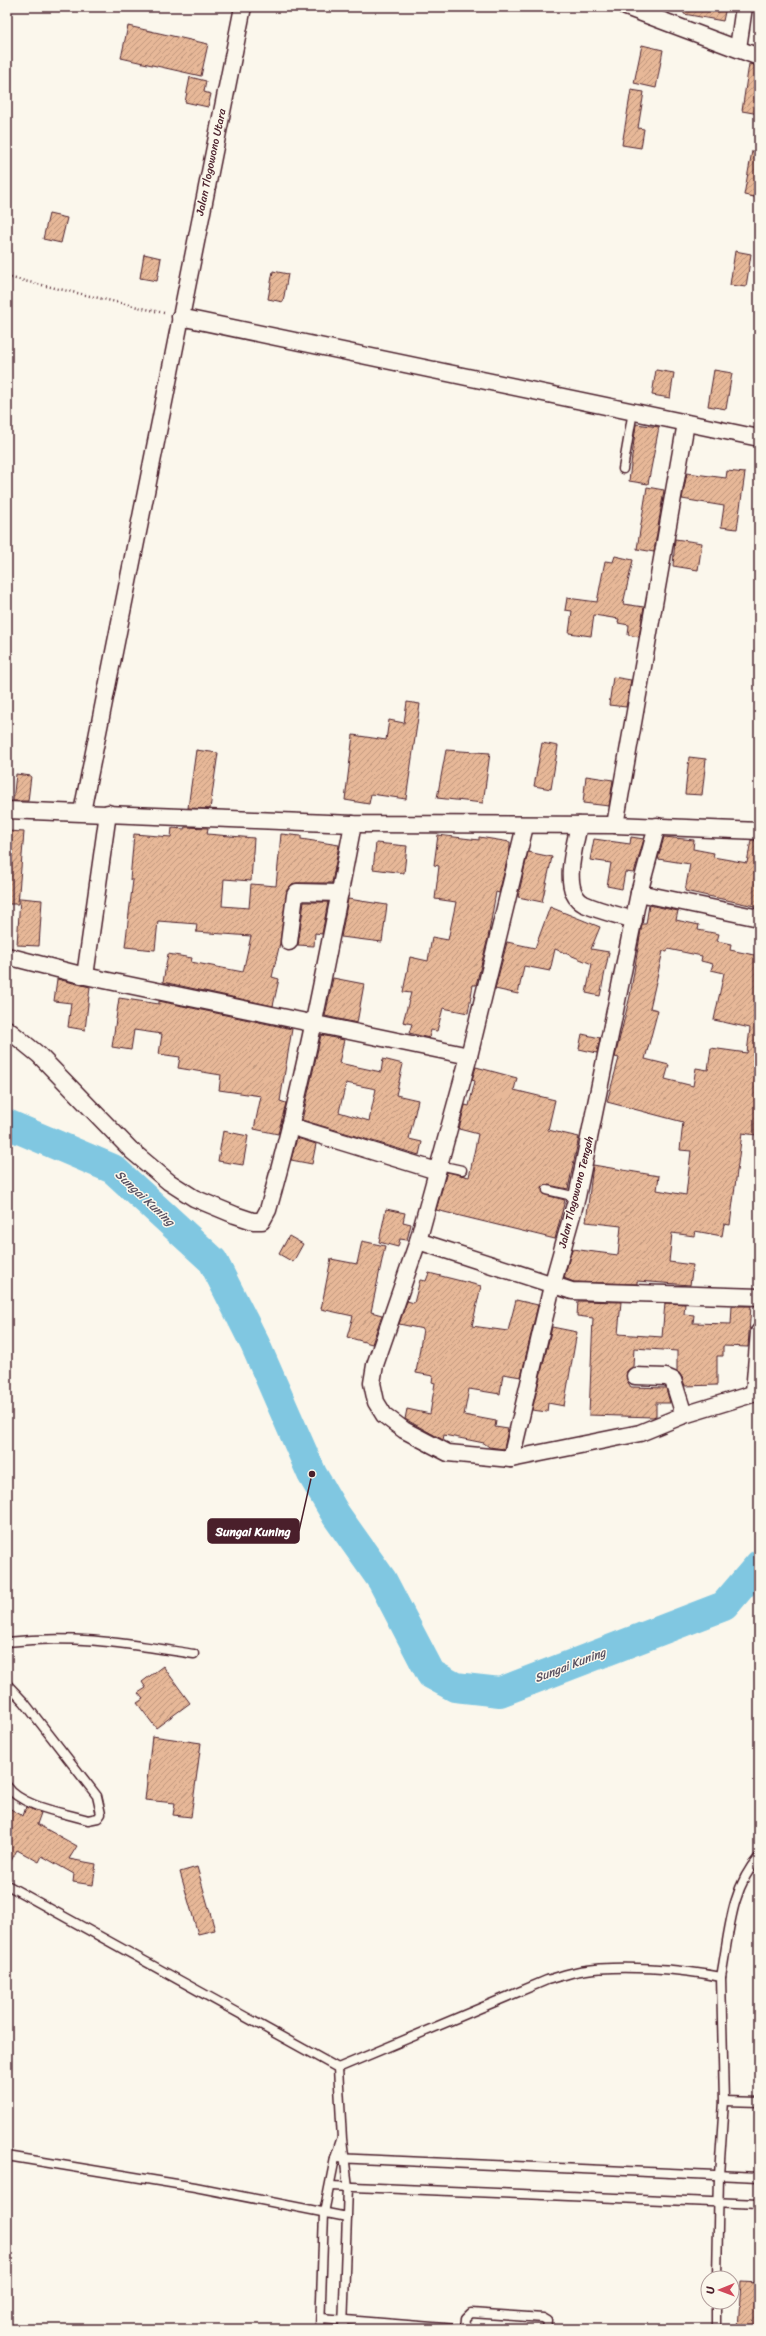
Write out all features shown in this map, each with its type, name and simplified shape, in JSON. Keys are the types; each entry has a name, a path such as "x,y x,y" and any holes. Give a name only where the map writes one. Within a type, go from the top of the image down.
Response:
{"street":[{"name":"Jalan Tlogowono Utara","path":"82,812 243,7"},
{"path":"738,48 744,7"},
{"path":"633,8 759,57"},
{"path":"180,317 759,438"},
{"path":"615,825 686,423"},
{"path":"7,810 353,824 525,826 615,825 759,830"},
{"path":"85,976 108,813"},
{"path":"7,1029 39,1055 132,1151 170,1182 194,1198 253,1221 262,1221 268,1210 290,1126 314,1022 353,824"},
{"path":"579,825 570,874 572,890 582,903 634,920"},
{"path":"525,826 469,1056 418,1241 376,1365 372,1383 376,1402 384,1415 404,1430 448,1453 511,1459 640,1433 684,1415 756,1392 759,1332"},
{"name":"Jalan Tlogowono Tengah","path":"511,1459 552,1286 577,1197 634,920 657,826"},
{"path":"289,942 295,895 297,892 340,893"},
{"path":"640,893 759,918"},
{"path":"7,956 85,976 314,1022 469,1056"},
{"path":"290,1126 438,1168"},
{"path":"418,1241 552,1286 589,1293 656,1292 759,1297"},
{"path":"635,1376 666,1378 673,1380 684,1415"}],"lane":[{"path":"623,469 633,411"},
{"path":"438,1168 462,1170"},
{"path":"547,1190 577,1197"},
{"path":"7,1642 45,1637 94,1639 194,1654"},
{"path":"7,1684 24,1702 97,1796 101,1814 98,1818 88,1820 29,1803 12,1794 7,1786"},
{"path":"717,2270 719,2176 724,2101 721,1977 738,1890 748,1870 759,1857"},
{"path":"7,1885 338,2068"},
{"path":"338,2068 547,1980 580,1971 602,1969 696,1972 721,1977"},
{"path":"338,2068 342,2139 346,2159 348,2187 343,2329"},
{"path":"724,2101 759,2102"},
{"path":"320,2329 324,2213 335,2158 342,2139"},
{"path":"7,2156 195,2187 347,2217"},
{"path":"335,2158 759,2177"},
{"path":"330,2186 759,2204"},
{"path":"716,2310 716,2329"},
{"path":"465,2329 466,2318 471,2313 543,2318 548,2321 547,2329"},
{"path":"321,2318 457,2329"}],"path":[{"path":"7,277 180,317"}],"building":[{"path":"684,7 726,7 723,21 684,14"},
{"path":"128,26 208,44 201,76 121,58"},
{"path":"642,45 663,50 656,88 634,83"},
{"path":"749,64 759,66 759,114 742,111"},
{"path":"190,77 206,81 204,92 211,94 208,107 185,102"},
{"path":"631,90 644,92 638,128 644,129 641,148 622,145"},
{"path":"752,151 759,152 759,198 744,195"},
{"path":"49,214 67,218 61,243 43,239"},
{"path":"735,251 751,254 746,287 730,285"},
{"path":"144,254 161,258 157,281 140,278"},
{"path":"273,271 288,274 283,302 268,299"},
{"path":"656,370 674,373 670,398 652,395"},
{"path":"714,370 732,373 726,409 708,406"},
{"path":"636,424 659,427 648,484 629,481"},
{"path":"727,471 745,473 737,529 721,527 724,506 682,499 687,473 726,478"},
{"path":"647,487 664,490 654,552 637,549"},
{"path":"675,539 702,543 698,570 673,566"},
{"path":"615,556 633,560 623,604 644,607 639,637 628,635 629,625 618,623 619,619 594,615 591,636 569,633 572,611 565,610 567,598 597,602 605,561 613,562"},
{"path":"613,677 631,680 626,707 609,705"},
{"path":"407,702 420,704 406,799 371,794 369,804 345,800 353,735 386,740 389,720 404,723"},
{"path":"542,743 558,746 551,789 534,786"},
{"path":"196,750 218,753 210,809 188,808"},
{"path":"446,750 490,753 483,803 437,798"},
{"path":"689,757 706,759 702,795 685,794"},
{"path":"16,774 31,776 28,801 13,801"},
{"path":"586,776 613,780 609,806 583,803"},
{"path":"185,827 208,828 207,834 254,838 251,881 224,879 222,906 249,908 251,884 276,886 281,834 301,836 301,839 339,845 332,883 297,883 292,884 287,890 280,943 272,977 279,979 273,1006 163,982 168,954 192,958 191,962 243,972 251,936 196,932 197,924 158,921 155,950 125,947 133,880 130,880 134,834 171,837 172,828 184,829"},
{"path":"7,831 24,832 18,904 7,904"},
{"path":"438,835 479,840 479,837 510,842 510,849 499,893 496,892 488,938 476,985 473,985 468,1013 443,1008 437,1031 431,1030 429,1038 409,1033 412,1024 403,1022 411,993 403,992 410,957 428,961 432,937 448,940 456,902 435,899 439,866 434,865"},
{"path":"631,837 644,839 634,873 625,872 622,889 607,886 611,863 590,860 594,839 630,844"},
{"path":"664,837 694,840 693,849 714,853 713,857 747,863 751,840 759,840 759,907 685,891 690,864 658,859"},
{"path":"376,843 407,846 404,873 373,869"},
{"path":"528,852 552,857 542,902 518,897"},
{"path":"20,898 42,900 39,946 17,945"},
{"path":"348,899 387,905 382,942 341,937"},
{"path":"304,902 328,902 322,934 315,933 314,946 298,945"},
{"path":"649,905 678,911 676,920 699,925 698,930 719,934 717,941 731,944 730,950 759,956 759,1109 756,1135 742,1133 730,1225 724,1224 722,1236 695,1231 694,1236 672,1233 669,1262 693,1265 690,1285 637,1281 637,1284 574,1282 564,1278 572,1249 618,1255 621,1226 586,1222 593,1165 659,1176 657,1190 686,1195 691,1151 680,1150 683,1122 607,1102 619,1058 615,1057 630,996 642,924 646,924","holes":["668,949 702,956 701,961 713,964 711,970 724,973 714,1020 750,1028 747,1053 711,1048 708,1070 696,1068 693,1086 665,1079 669,1065 645,1059 658,1010 650,1008 663,951 667,952"]},
{"path":"550,907 600,927 591,949 609,952 600,996 586,993 592,964 555,949 550,971 524,966 518,994 495,989 507,942 535,948"},
{"path":"333,978 364,984 357,1023 325,1016"},
{"path":"57,979 90,987 85,1030 68,1027 71,1003 54,1001"},
{"path":"119,998 159,1004 159,1001 292,1029 280,1101 286,1103 278,1134 254,1129 261,1096 219,1090 221,1075 178,1068 180,1057 159,1054 162,1034 134,1030 131,1050 112,1047"},
{"path":"582,1034 600,1038 597,1053 579,1049"},
{"path":"321,1035 344,1040 339,1063 381,1072 383,1059 403,1064 396,1095 418,1100 409,1139 422,1142 419,1155 302,1120","holes":["346,1083 376,1089 369,1121 339,1112"]},
{"path":"476,1067 517,1078 514,1090 555,1100 548,1130 579,1137 568,1189 548,1185 542,1188 545,1195 565,1200 555,1239 436,1210 447,1172 469,1177 478,1134 459,1129 465,1105 469,1106 475,1081 472,1080"},
{"path":"223,1131 248,1136 243,1165 218,1161"},
{"path":"297,1138 316,1144 312,1164 291,1160"},
{"path":"386,1209 405,1213 403,1222 411,1224 407,1240 400,1239 398,1247 379,1242"},
{"path":"289,1236 303,1244 293,1262 279,1254"},
{"path":"362,1241 385,1246 371,1312 382,1315 372,1344 347,1337 353,1316 321,1309 331,1259 357,1264"},
{"path":"429,1273 481,1286 472,1326 508,1331 516,1300 538,1305 521,1377 503,1374 500,1394 469,1389 464,1415 496,1421 495,1427 508,1429 504,1449 489,1447 484,1443 444,1435 443,1440 405,1419 407,1409 430,1414 435,1383 432,1382 433,1376 416,1373 423,1329 399,1324 407,1301 414,1303 420,1280 426,1281"},
{"path":"578,1301 621,1302 618,1334 662,1337 665,1303 685,1304 684,1314 694,1315 693,1323 731,1324 732,1306 751,1306 748,1347 723,1346 723,1356 717,1356 717,1385 685,1386 682,1377 677,1371 677,1351 634,1348 633,1367 627,1371 627,1381 631,1387 666,1388 670,1403 656,1403 656,1416 653,1417 589,1415 593,1318 577,1316"},
{"path":"552,1327 577,1332 564,1406 548,1403 547,1412 532,1410"},
{"path":"163,1666 190,1703 156,1728 137,1703 143,1699 138,1693 146,1688 142,1682"},
{"path":"152,1736 201,1743 191,1817 173,1815 175,1803 145,1800"},
{"path":"7,1807 23,1816 26,1807 41,1813 37,1824 77,1846 69,1859 96,1864 93,1885 73,1882 74,1874 42,1856 39,1862 17,1850 7,1868"},
{"path":"197,1867 215,1930 198,1934 180,1872"},
{"path":"741,2282 759,2283 759,2329 738,2329"}],"waterway":[{"name":"Sungai Kuning","path":"7,1124 113,1169 213,1261 255,1344 312,1474 336,1515 382,1580 431,1674 455,1687 500,1692 724,1606 759,1565"}],"place":[{"name":"Sungai Kuning","path":"312,1474"}]}
